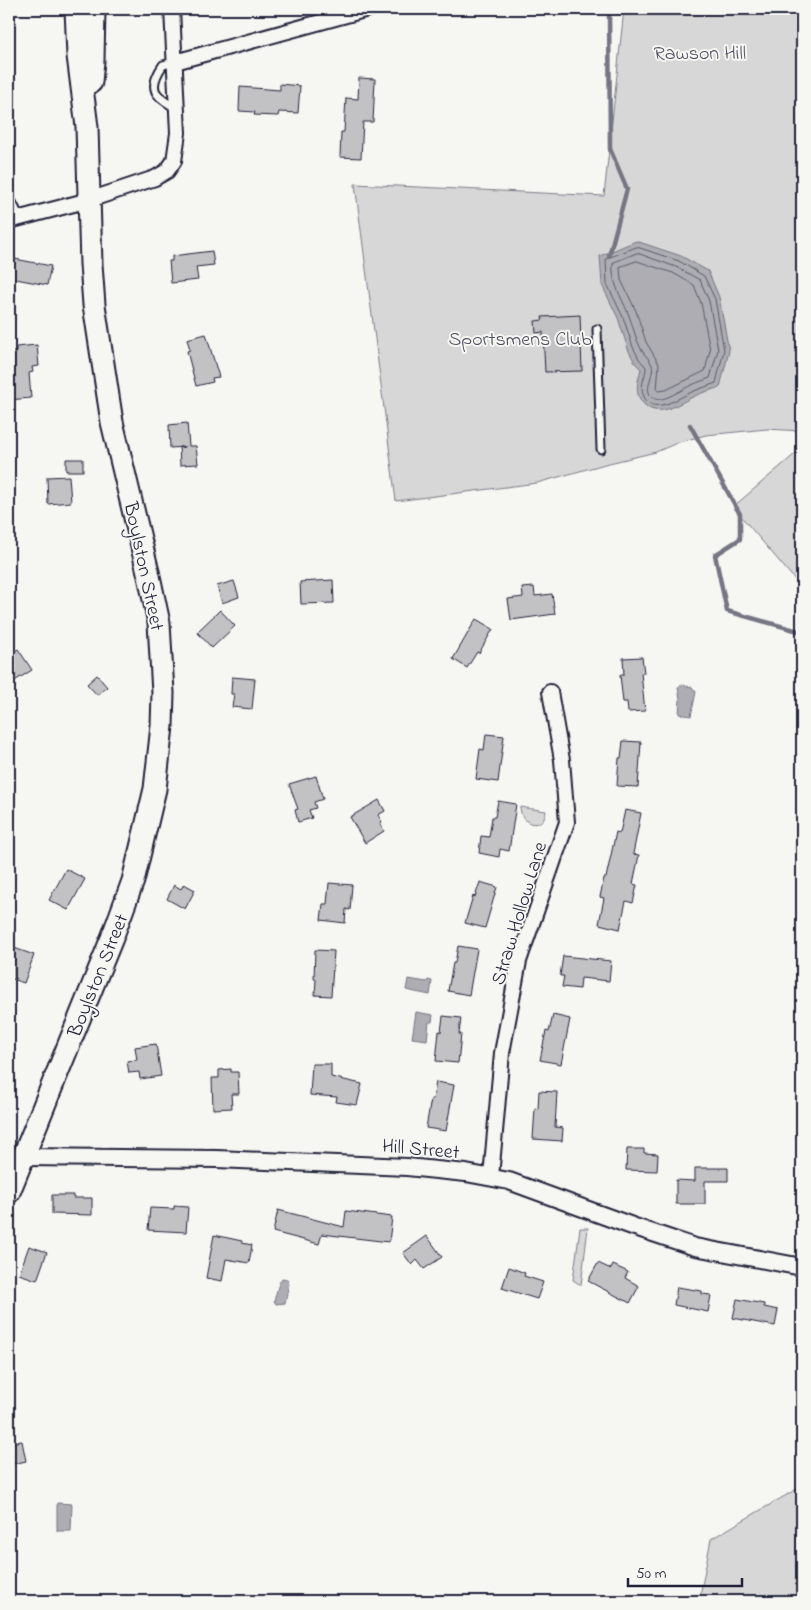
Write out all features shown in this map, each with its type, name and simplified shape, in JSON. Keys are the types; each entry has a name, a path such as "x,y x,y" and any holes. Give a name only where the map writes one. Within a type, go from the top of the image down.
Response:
{"main road":[{"name":"Boylston Street","path":"9,1192 113,937 133,881 153,799 163,704 159,623 150,576 112,422 100,348 92,283 86,128 78,56 76,9"},
{"name":"Boylston Street","path":"86,128 93,61 94,9"}],"street":[{"path":"14,220 89,200 155,178 167,171 174,161 177,148 178,110 172,9"},
{"path":"175,62 368,9"},
{"name":"Straw Hollow Lane","path":"491,1177 502,1053 519,961 567,822 562,760 550,692"},
{"name":"Hill Street","path":"23,1157 216,1159 363,1164 491,1177 536,1190 694,1247 802,1267"}],"lane":[{"path":"175,62 162,65 156,75 154,88 158,97 178,110"},
{"path":"9,196 14,220"},
{"path":"597,329 601,450"}],"green space":[{"name":"Sportsmens Club","path":"624,9 802,9 802,431 767,429 706,435 679,442 656,452 537,483 396,501 355,184 604,196"},
{"path":"802,448 802,588 733,507"},
{"path":"520,807 546,811 541,821 533,824 524,819"},
{"path":"580,1228 588,1228 581,1285 573,1280"},
{"path":"802,1486 802,1601 699,1601 711,1539"}],"water":[{"path":"636,241 681,256 708,271 719,297 729,351 720,387 668,409 654,410 642,402 637,386 641,369 635,363 628,349 618,318 602,285 600,256"},
{"path":"682,685 692,687 696,692 691,716 679,714 680,699 678,687"},
{"path":"408,979 432,981 430,995 406,990"},
{"path":"416,1012 433,1015 432,1022 429,1022 427,1040 412,1038"},
{"path":"282,1278 287,1279 289,1284 285,1303 276,1304 274,1301"},
{"path":"57,1503 72,1504 71,1531 57,1531"}],"building":[{"path":"359,78 375,79 373,122 363,122 361,158 340,157 341,132 344,132 346,98 358,99"},
{"path":"280,84 300,86 298,113 279,112 278,116 254,115 255,112 239,111 240,87 280,90"},
{"path":"212,251 214,265 196,267 198,280 171,283 169,261 172,261 172,256"},
{"path":"15,259 51,266 47,285 11,278"},
{"path":"580,315 582,371 545,372 543,332 536,333 535,321 543,320 542,317"},
{"path":"206,334 219,377 212,378 213,382 196,386 187,351 190,350 187,339"},
{"path":"37,345 39,366 32,367 33,372 29,373 31,398 9,400 10,352 16,352 16,347"},
{"path":"187,423 189,446 196,446 198,464 180,465 179,447 170,448 169,425"},
{"path":"66,459 83,459 83,471 66,471"},
{"path":"69,476 71,502 48,504 47,477"},
{"path":"333,580 334,603 301,604 300,582"},
{"path":"234,581 239,597 222,603 217,586"},
{"path":"534,587 535,596 552,594 555,614 511,620 508,599 523,597 522,588"},
{"path":"220,610 235,626 212,648 197,632"},
{"path":"476,619 493,629 479,653 477,652 467,668 453,659"},
{"path":"18,649 32,670 13,682 9,675 9,655"},
{"path":"642,657 644,673 641,673 645,711 628,712 627,702 623,702 620,675 624,675 623,658"},
{"path":"97,675 107,687 97,695 87,684"},
{"path":"232,677 255,679 252,709 232,707 234,694 231,694"},
{"path":"486,734 504,736 498,782 476,779 480,749 484,750"},
{"path":"623,741 641,742 638,787 617,786 619,758 621,758"},
{"path":"316,776 323,799 314,802 316,808 309,810 312,818 298,822 295,810 298,809 289,784"},
{"path":"379,800 385,811 378,815 384,831 365,843 350,817"},
{"path":"498,801 516,804 509,851 500,849 499,857 479,853 481,836 489,837 492,817 495,817"},
{"path":"625,810 641,813 633,854 639,855 633,884 637,885 633,903 626,901 620,929 599,924 604,898 600,897 616,832 620,833"},
{"path":"66,869 85,879 68,910 49,900"},
{"path":"480,882 497,887 485,928 465,923 473,896 475,897"},
{"path":"329,883 352,885 350,910 346,909 345,923 321,920 323,904 327,904"},
{"path":"184,884 195,890 185,909 167,899 174,885 181,889"},
{"path":"458,946 477,949 469,995 448,991"},
{"path":"14,948 34,955 24,983 9,978 9,964"},
{"path":"315,950 334,951 331,996 315,995"},
{"path":"563,956 611,961 609,981 581,978 580,989 562,987 564,976 560,976"},
{"path":"553,1015 570,1019 561,1064 540,1060 546,1031 549,1032"},
{"path":"443,1016 461,1018 458,1063 436,1061 439,1031 441,1032"},
{"path":"156,1044 161,1076 140,1079 139,1072 129,1073 127,1061 137,1060 135,1047"},
{"path":"312,1064 331,1064 331,1077 362,1084 357,1105 336,1102 337,1097 310,1095"},
{"path":"231,1069 231,1072 238,1072 239,1094 231,1094 232,1108 213,1109 212,1078 219,1078 219,1070"},
{"path":"436,1082 454,1085 446,1131 426,1128"},
{"path":"539,1091 557,1092 555,1127 563,1128 562,1141 533,1139 535,1108 538,1109"},
{"path":"627,1149 644,1149 644,1153 658,1154 657,1171 626,1170"},
{"path":"695,1168 728,1168 728,1181 705,1181 705,1204 676,1204 676,1180 695,1181"},
{"path":"52,1195 73,1195 73,1198 92,1198 92,1215 52,1214"},
{"path":"174,1206 188,1207 186,1232 148,1230 150,1208 174,1209"},
{"path":"278,1210 344,1227 346,1211 392,1217 389,1242 322,1234 319,1244 273,1232"},
{"path":"214,1235 252,1245 249,1263 226,1259 222,1281 206,1278"},
{"path":"427,1236 442,1257 424,1269 417,1260 412,1265 403,1253"},
{"path":"29,1246 47,1252 37,1280 19,1274"},
{"path":"598,1263 611,1269 613,1265 628,1272 625,1278 639,1286 630,1303 588,1281"},
{"path":"509,1267 525,1273 524,1276 543,1282 537,1299 502,1288"},
{"path":"677,1287 702,1291 702,1294 711,1295 708,1312 674,1305"},
{"path":"737,1299 764,1304 764,1307 778,1310 775,1326 733,1318"},
{"path":"22,1441 26,1461 9,1465 9,1443"}],"waterway":[{"path":"609,9 610,149 627,189 609,256"},
{"path":"690,425 740,514 740,539 715,555 727,611 802,632"}],"park label":[{"name":"Rawson Hill","path":"700,52"}]}
